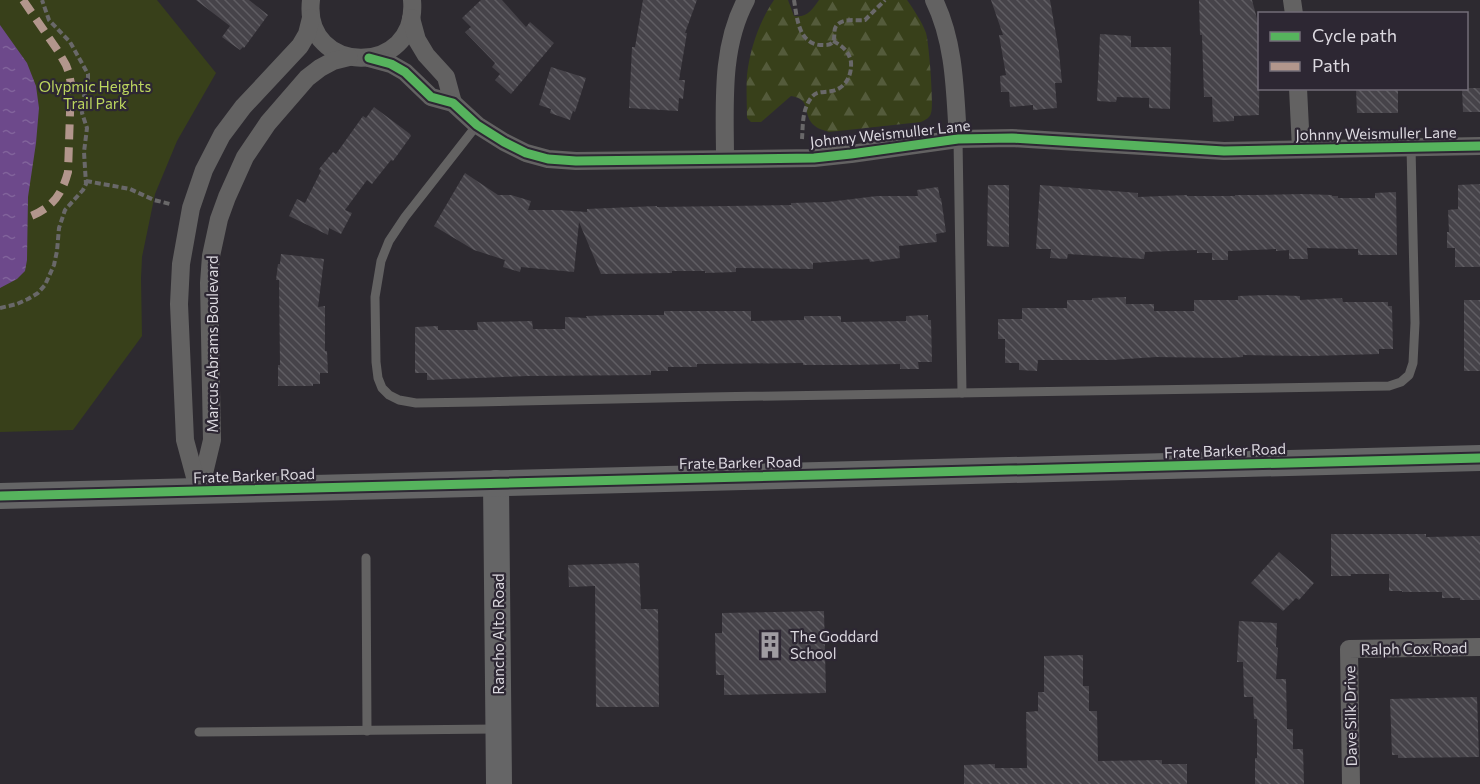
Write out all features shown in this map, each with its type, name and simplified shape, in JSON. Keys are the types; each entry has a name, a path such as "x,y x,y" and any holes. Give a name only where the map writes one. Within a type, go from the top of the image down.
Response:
{"street":[{"path":"725,159 728,56 732,33 746,0"},
{"path":"934,0 946,29 951,57 958,139"},
{"path":"311,9 316,32 324,43 335,52 349,57 369,58 384,54 396,45 406,33 411,9"},
{"name":"Marcus Abrams Boulevard","path":"200,492 185,440 179,304 181,264 191,208 204,170 222,135 243,107 300,46 307,34 311,9"},
{"name":"Johnny Weismuller Lane","path":"411,9 417,40 426,56 446,77 453,103"},
{"name":"Marcus Abrams Boulevard","path":"200,492 212,440 209,283 214,241 223,208 245,156 268,123 308,78 320,68 349,57"},
{"name":"Johnny Weismuller Lane","path":"369,58 391,64 405,72 431,97 453,103 477,125 504,142 526,153 548,159 576,161 823,157 958,139 1023,139 1224,151 1480,146"},
{"path":"1298,90 1301,149"},
{"name":"Frate Barker Road","path":"0,496 1480,458"},
{"name":"Rancho Alto Road","path":"496,483 499,784"},
{"name":"Ralph Cox Road","path":"1349,649 1480,647"},
{"name":"Dave Silk Drive","path":"1349,649 1351,784"}],"lane":[{"path":"477,125 405,217 389,241 381,261 375,297 378,378 382,388 399,400 416,403 1389,386 1401,382 1409,375 1415,349 1411,147"},
{"path":"958,139 962,393"},
{"path":"366,558 367,731"},
{"path":"200,732 498,729"}],"path":[{"path":"0,308 28,299 45,285 54,265 59,228 66,210 83,190 86,181 84,152 87,128 82,112 88,86 87,74 70,42 49,20 42,0"},
{"path":"794,0 801,30 808,42 824,45 830,45 833,41 835,27 839,23 865,20 885,0"},
{"path":"802,139 805,110 810,99 819,91 833,91 840,87 847,82 850,75 850,57 847,50 833,41"},
{"path":"86,181 130,189 154,200 170,204"}],"green space":[{"name":"Olypmic Heights Trail Park","path":"0,0 157,0 216,73 177,141 155,194 142,257 142,336 73,430 0,432"},
{"path":"774,0 788,0 794,16 802,16 809,12 819,0 907,0 926,33 931,74 932,108 930,116 921,122 829,132 815,126 808,117 802,100 791,96 761,122 751,122 747,118 748,65 760,27"}],"water":[{"path":"0,25 27,63 36,86 39,108 28,197 25,271 17,279 0,288"}],"building":[{"path":"196,0 249,0 268,15 244,48 240,50 222,37 230,26"},
{"path":"481,0 502,0 526,27 530,22 554,43 511,94 495,80 500,74 492,67 495,63 465,32 471,27 462,18"},
{"path":"643,0 697,0 685,33 687,33 679,80 685,80 683,99 679,98 678,111 629,108 632,47 635,47"},
{"path":"991,0 1050,0 1062,83 1055,83 1057,108 1033,110 1033,105 1010,107 1009,92 1001,92 1000,76 1006,75 999,35 1003,35"},
{"path":"1199,0 1252,0 1258,22 1259,115 1234,116 1234,121 1213,122 1212,97 1204,97 1202,35 1200,35"},
{"path":"1100,34 1131,36 1131,47 1171,47 1170,109 1149,108 1149,98 1117,97 1116,102 1097,101"},
{"path":"551,67 586,78 575,112 573,111 570,120 550,113 551,109 539,105"},
{"path":"1480,88 1480,112 1463,112 1462,90"},
{"path":"1356,90 1398,90 1398,113 1357,113"},
{"path":"374,107 411,136 372,184 367,180 345,210 352,213 341,234 329,228 328,235 289,216 297,199 305,203 321,171 319,169 333,152 336,154 363,116 366,118"},
{"path":"465,173 498,195 511,195 531,201 528,210 587,212 587,209 791,205 791,203 828,202 877,196 918,196 917,190 938,187 946,232 936,234 937,242 899,246 900,258 870,262 869,259 813,263 813,269 736,268 736,272 672,271 672,273 601,274 579,222 574,272 521,267 520,272 503,267 505,260 474,250 434,226"},
{"path":"1480,184 1480,267 1455,267 1455,248 1447,248 1448,210 1458,209 1458,185"},
{"path":"988,185 1009,185 1009,247 987,246"},
{"path":"1040,185 1138,193 1138,197 1302,194 1332,195 1338,198 1375,198 1375,193 1396,192 1397,255 1358,255 1358,249 1307,248 1308,259 1289,259 1289,250 1276,251 1276,249 1228,251 1228,260 1212,260 1212,253 1197,253 1197,250 1145,252 1144,259 1068,254 1067,259 1050,258 1051,249 1036,249"},
{"path":"281,254 324,259 318,307 325,306 325,351 327,351 328,373 320,373 320,384 313,384 313,386 278,386 278,365 280,365 279,280 276,280"},
{"path":"1238,296 1300,296 1300,300 1342,298 1343,302 1388,302 1388,306 1392,306 1393,349 1379,349 1379,354 1038,360 1037,371 1019,370 1019,363 1005,363 1005,339 998,339 998,319 1022,319 1022,308 1067,308 1067,300 1126,297 1126,304 1154,304 1154,311 1194,311 1194,300 1238,300"},
{"path":"1464,300 1480,300 1480,371 1464,371"},
{"path":"664,311 751,311 751,321 804,320 804,316 841,316 841,322 906,321 906,316 928,315 928,320 931,320 932,362 918,362 919,369 900,369 900,364 697,364 697,367 668,367 668,371 651,371 651,375 427,380 427,373 415,373 415,327 438,326 438,330 478,330 477,322 532,321 533,329 565,329 565,317 664,315"},
{"path":"1331,534 1480,536 1480,600 1442,598 1442,592 1389,591 1389,574 1331,576"},
{"path":"1279,552 1314,583 1299,600 1296,598 1283,611 1251,583"},
{"path":"639,563 641,609 658,609 659,707 596,707 595,586 569,587 568,565"},
{"name":"The Goddard School","path":"824,611 826,693 724,695 724,675 716,675 715,633 722,633 722,613"},
{"path":"1239,621 1277,623 1276,679 1286,679 1287,729 1293,729 1293,749 1303,749 1304,784 1255,784 1257,719 1254,719 1253,697 1244,697 1243,662 1237,662"},
{"path":"1083,655 1083,686 1089,686 1089,711 1097,711 1098,761 1162,760 1162,764 1187,764 1187,784 964,784 964,765 995,764 995,768 1027,768 1026,712 1038,711 1038,692 1044,692 1044,656"},
{"path":"1477,697 1479,757 1398,758 1398,755 1392,755 1390,699"}],"marked path":[{"path":"23,0 58,51 66,65 71,84 68,172 56,199 31,216"}],"cycle path":[{"path":"369,58 391,64 405,72 431,97 453,103 477,125 504,142 526,153 548,159 576,161 814,158 958,139 1012,138 1224,151 1480,146"},
{"path":"0,496 1480,458"}],"place":[{"name":"The Goddard School","path":"770,645"}]}
